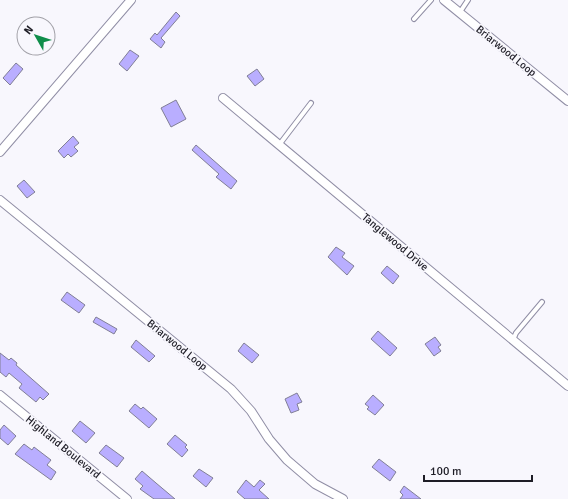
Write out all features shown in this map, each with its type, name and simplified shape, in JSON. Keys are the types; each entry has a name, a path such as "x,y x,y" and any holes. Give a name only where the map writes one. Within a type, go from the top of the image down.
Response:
{"street":[{"path":"0,152 131,0"},
{"name":"Briarwood Loop","path":"444,0 568,101"},
{"name":"Tanglewood Drive","path":"223,98 568,386"},
{"name":"Briarwood Loop","path":"0,200 232,389 251,411 269,439 287,460 315,484 343,499"},
{"name":"Highland Boulevard","path":"0,395 127,499"}],"lane":[{"path":"414,19 430,0"},
{"path":"460,12 468,0"},
{"path":"279,145 311,103"},
{"path":"513,340 516,333 542,302"}],"building":[{"path":"176,12 180,16 161,38 165,42 161,48 150,39 155,33 157,35"},
{"path":"130,50 139,56 127,71 119,64"},
{"path":"16,63 23,69 10,85 3,78"},
{"path":"257,69 264,79 255,86 247,76"},
{"path":"176,100 186,119 171,127 161,108"},
{"path":"73,136 79,143 74,147 78,151 71,157 68,154 64,158 58,151"},
{"path":"196,145 237,181 231,189 216,177 219,174 192,150"},
{"path":"24,180 35,192 27,198 17,186"},
{"path":"336,247 345,253 342,257 354,266 347,275 328,257"},
{"path":"387,266 399,276 393,284 381,273"},
{"path":"67,292 85,305 79,313 61,300"},
{"path":"96,317 117,329 114,334 93,322"},
{"path":"378,331 397,348 390,356 371,339"},
{"path":"435,337 441,345 438,347 441,351 434,356 425,344"},
{"path":"136,340 155,356 149,362 131,347"},
{"path":"244,343 259,355 252,363 238,351"},
{"path":"0,353 9,360 11,358 17,363 16,365 49,394 43,400 40,397 36,402 19,388 22,384 9,373 6,377 0,372"},
{"path":"297,393 302,402 297,404 299,410 291,413 285,399"},
{"path":"373,395 384,405 375,415 367,409 369,407 365,404"},
{"path":"135,404 141,409 143,407 157,419 149,428 129,411"},
{"path":"80,421 95,433 86,443 72,431"},
{"path":"4,425 16,436 8,445 0,438 0,430"},
{"path":"175,435 187,445 185,447 188,450 182,457 167,444"},
{"path":"24,444 32,450 34,447 51,460 47,465 56,472 51,480 15,454"},
{"path":"106,445 124,458 117,467 99,453"},
{"path":"379,459 396,472 390,481 372,467"},
{"path":"199,469 213,478 206,487 193,476"},
{"path":"142,471 175,499 154,499 140,489 143,486 135,479"},
{"path":"246,480 254,487 260,480 265,484 259,490 269,499 245,499 237,492"},
{"path":"404,486 421,499 400,499 403,495 400,492"}]}
